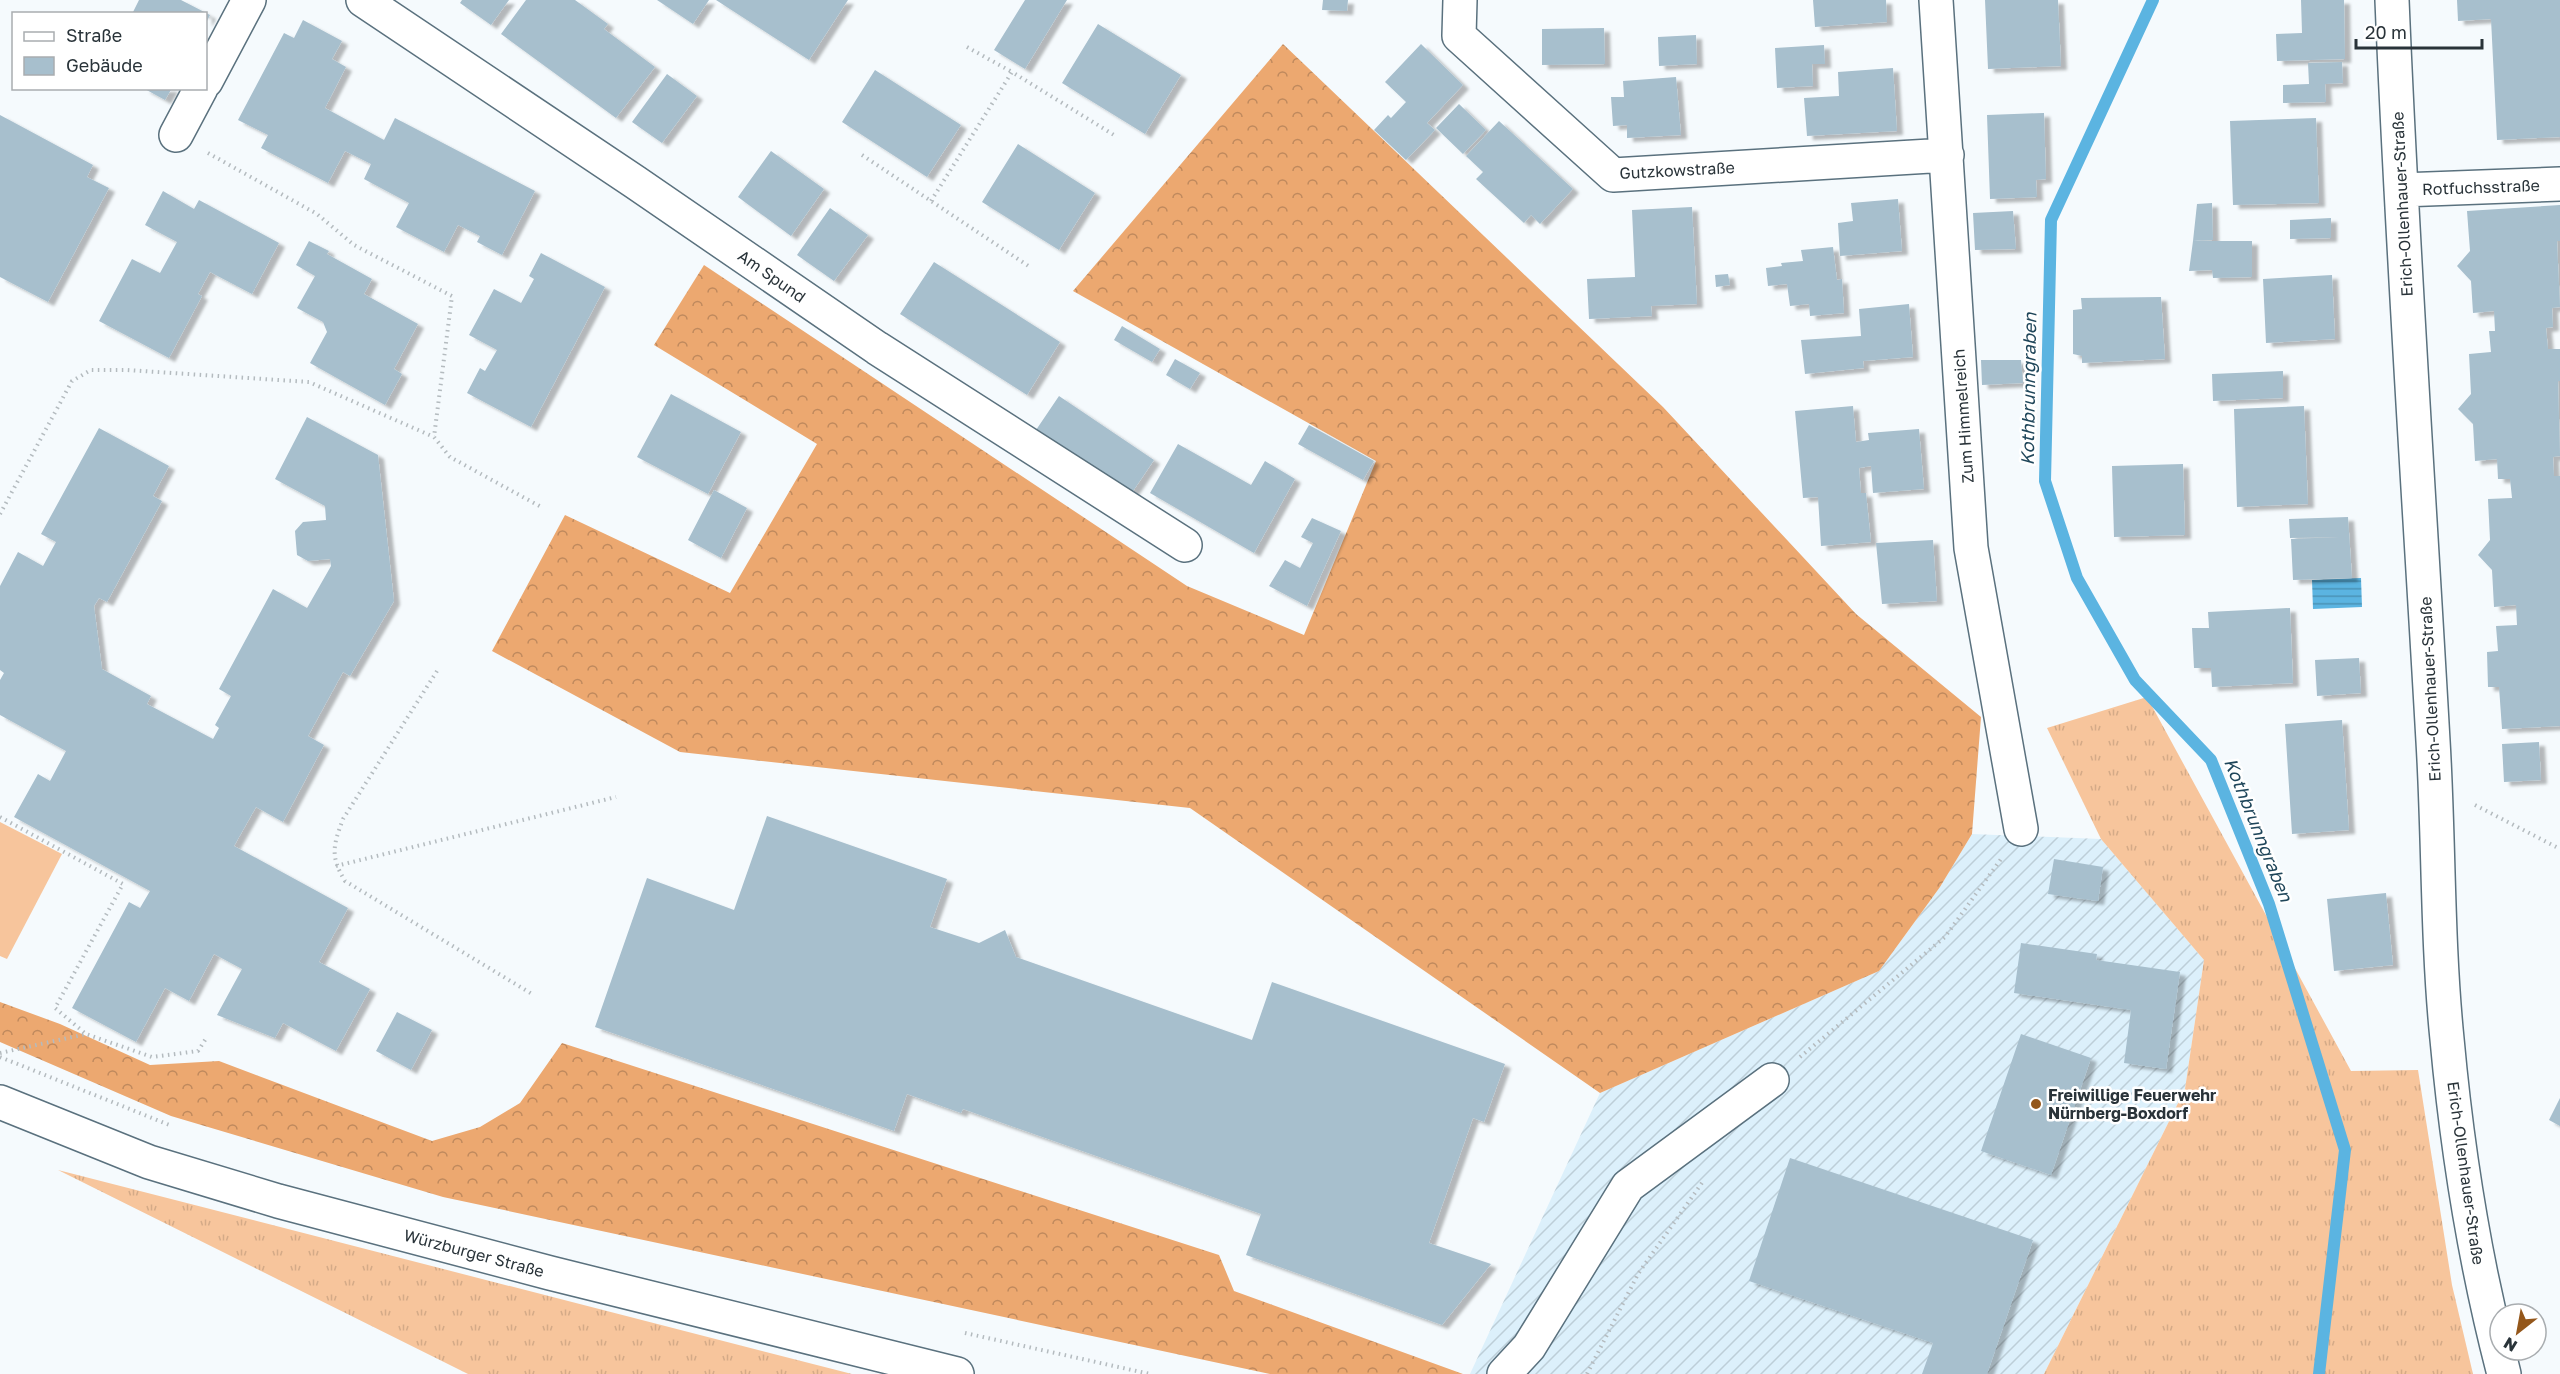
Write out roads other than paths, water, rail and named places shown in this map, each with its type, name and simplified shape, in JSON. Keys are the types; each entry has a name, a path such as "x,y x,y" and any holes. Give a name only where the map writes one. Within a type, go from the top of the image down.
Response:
{"street":[{"path":"207,79 249,0"},
{"name":"Am Spund","path":"363,0 644,188 876,348 1185,545"},
{"name":"Gutzkowstraße","path":"1460,0 1459,36 1613,175 1947,155"},
{"name":"Zum Himmelreich","path":"1936,0 1971,548 2020,829"},
{"name":"Erich-Ollenhauer-Straße","path":"2392,0 2435,785 2446,1039 2475,1244 2489,1318 2504,1374"},
{"path":"176,135 200,90"},
{"name":"Rotfuchsstraße","path":"2402,190 2560,183"},
{"path":"1504,1374 1525,1361 1628,1186 1772,1080"},
{"name":"Würzburger Straße","path":"0,1102 149,1162 278,1201 550,1273 957,1374"}],"water":[{"path":"2361,578 2362,607 2313,609 2312,580"}],"waterway":[{"name":"Kothbrunngraben","path":"2153,0 2051,220 2045,481 2077,578 2135,680 2211,760 2269,904 2345,1150 2319,1374"}],"place":[{"name":"Freiwillige Feuerwehr Nürnberg-Boxdorf","path":"2036,1104"}]}
